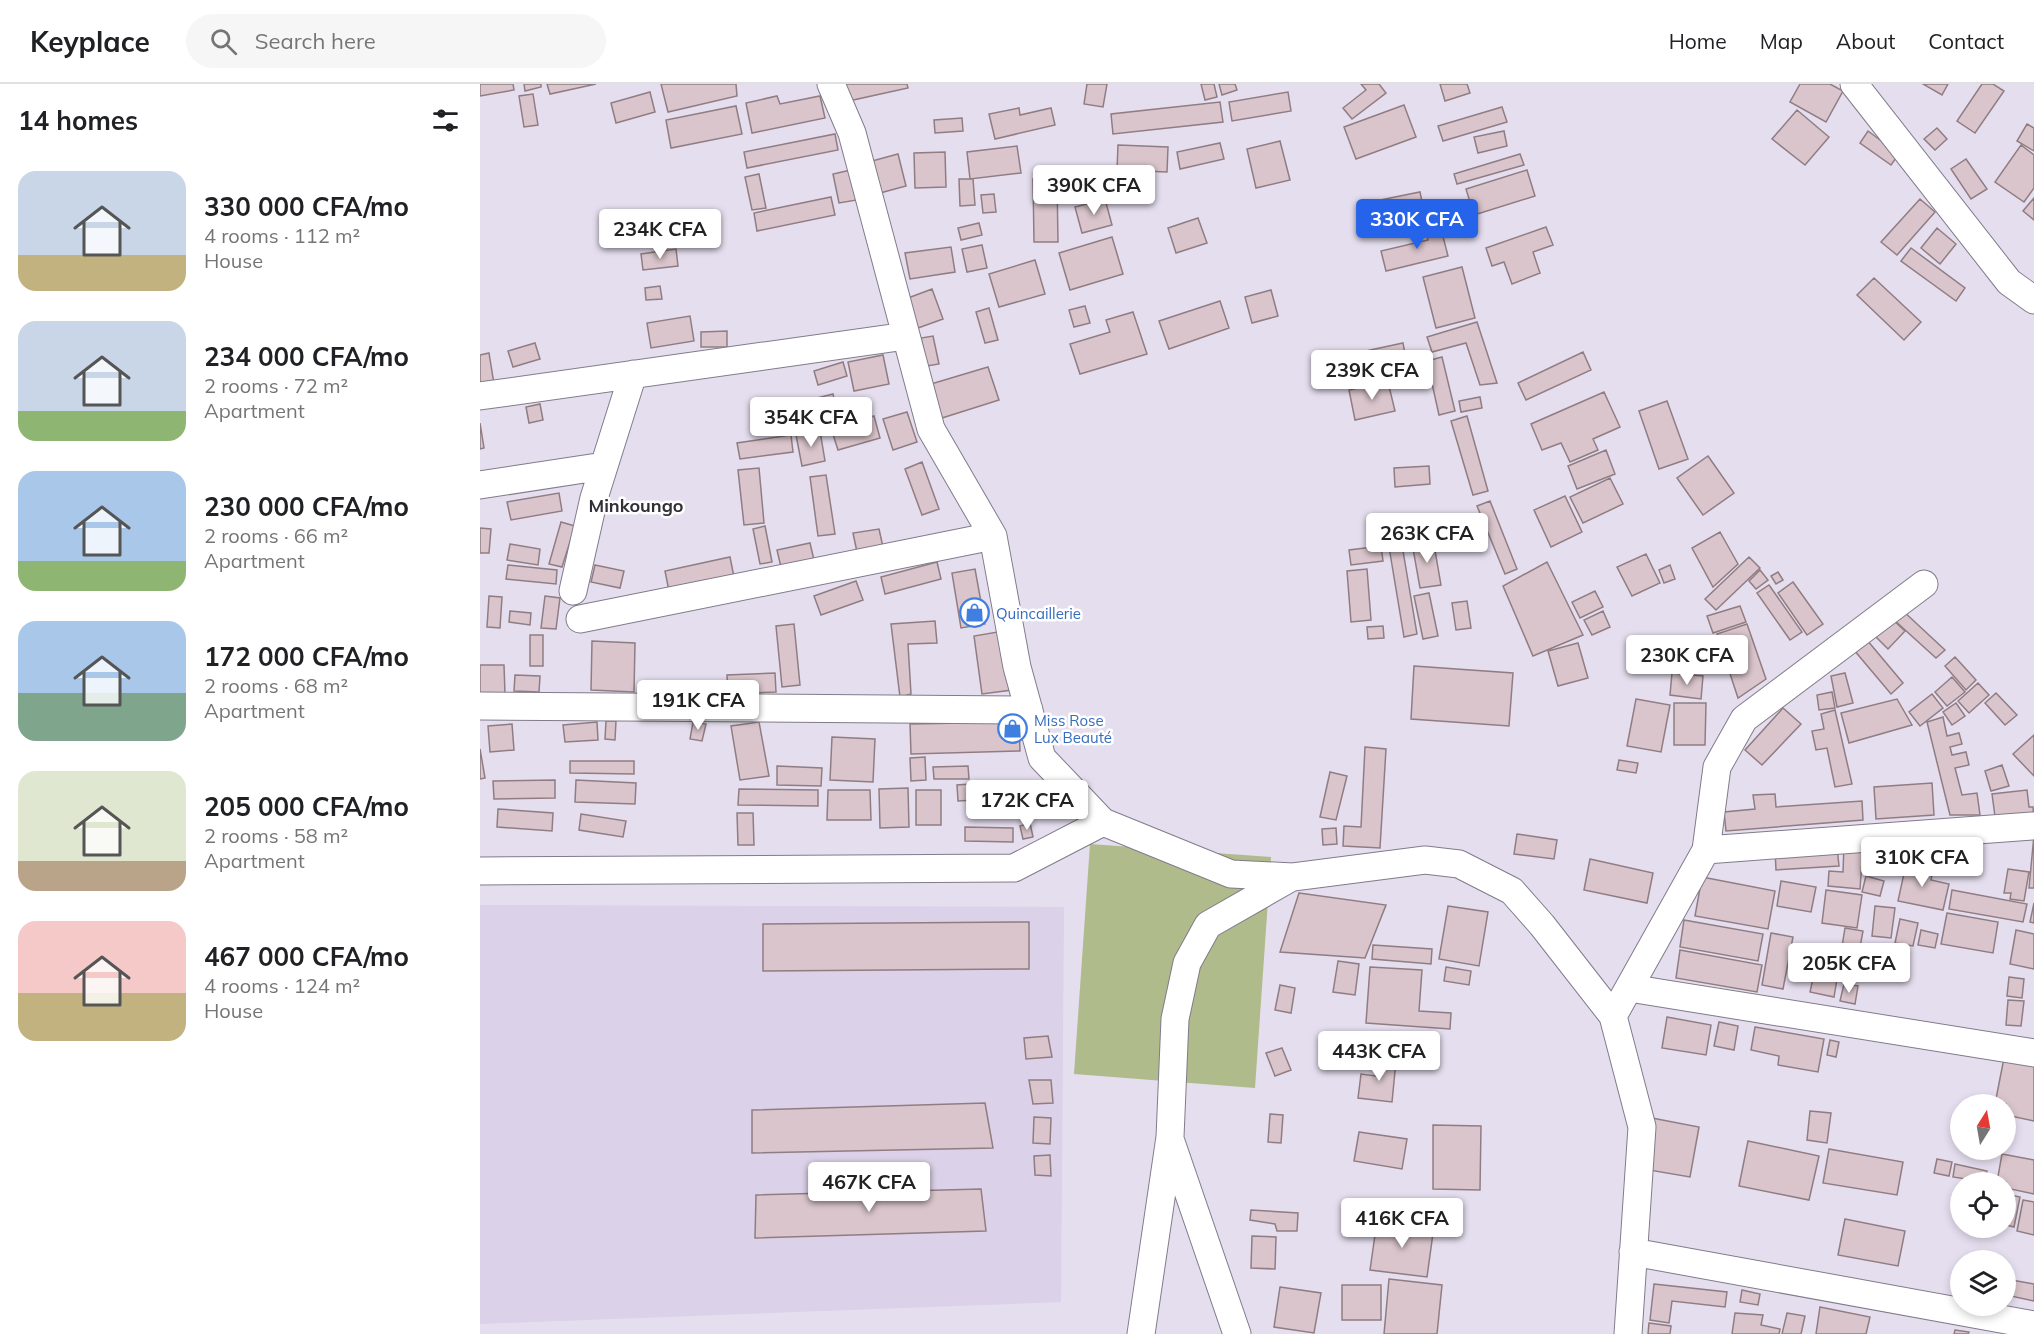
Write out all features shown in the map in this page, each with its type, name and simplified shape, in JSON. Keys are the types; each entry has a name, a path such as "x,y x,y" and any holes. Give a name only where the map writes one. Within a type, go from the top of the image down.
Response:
{"street":[{"path":"831,84 852,133 931,429 993,536 1017,667 1042,758 1103,822 1231,874 1293,877 1425,860 1459,864 1512,891 1542,925 1613,1016 1642,1127 1628,1334"},
{"path":"1854,84 2009,282 2034,300"},
{"path":"480,396 906,336"},
{"path":"573,591 594,498 633,374"},
{"path":"480,485 604,466"},
{"path":"580,619 993,536"},
{"path":"1613,1016 1706,850 1718,767 1744,719 1924,584"},
{"path":"480,706 1029,710"},
{"path":"480,871 1014,868 1103,822"},
{"path":"1706,850 2032,826"},
{"path":"1141,1334 1170,1137 1175,1019 1187,963 1209,925 1293,877"},
{"path":"1629,988 2034,1053"},
{"path":"1170,1137 1237,1334"},
{"path":"1634,1252 2034,1325"}],"shaded area":[{"path":"480,905 1064,907 1061,1302 480,1324"}],"green space":[{"path":"1090,844 1271,857 1255,1088 1074,1074"}],"building":[{"path":"480,84 513,84 514,90 480,96"},
{"path":"524,84 541,84 541,87 525,91"},
{"path":"547,84 596,84 550,94"},
{"path":"661,84 736,84 737,96 668,112"},
{"path":"840,84 907,84 908,88 844,102"},
{"path":"1087,84 1107,84 1103,107 1084,104"},
{"path":"1201,84 1214,84 1217,97 1205,100"},
{"path":"1219,84 1235,84 1237,90 1222,95"},
{"path":"1361,84 1379,84 1386,93 1352,119 1343,108 1366,90"},
{"path":"1440,84 1467,84 1470,93 1445,101"},
{"path":"1800,84 1830,84 1843,91 1826,122 1790,102"},
{"path":"1923,84 1948,84 1942,95"},
{"path":"1982,84 1993,84 2004,91 1975,133 1957,121"},
{"path":"650,92 655,112 616,123 611,103"},
{"path":"1288,92 1291,111 1232,121 1229,102"},
{"path":"533,94 538,125 524,127 519,96"},
{"path":"777,96 780,104 820,96 825,118 752,133 746,103"},
{"path":"1220,102 1223,122 1113,134 1111,114"},
{"path":"1404,105 1416,137 1356,159 1344,127"},
{"path":"736,106 742,134 671,148 666,120"},
{"path":"1502,107 1507,122 1443,141 1438,126"},
{"path":"1019,108 1020,115 1051,108 1055,125 995,139 989,114"},
{"path":"1797,110 1829,137 1805,165 1772,139"},
{"path":"962,118 963,131 935,133 934,120"},
{"path":"2027,124 2034,128 2034,151 2017,141"},
{"path":"1937,128 1947,139 1935,150 1924,139"},
{"path":"1504,131 1507,146 1478,153 1474,137"},
{"path":"1868,131 1899,154 1891,165 1860,143"},
{"path":"835,134 838,150 747,168 744,152"},
{"path":"1280,141 1290,180 1256,188 1247,149"},
{"path":"1220,143 1224,159 1180,169 1177,152"},
{"path":"1118,145 1168,147 1167,172 1117,170"},
{"path":"2021,145 2034,155 2034,188 2024,202 1995,182"},
{"path":"1017,146 1021,173 970,179 967,152"},
{"path":"945,152 946,187 915,188 914,153"},
{"path":"898,154 906,186 880,193 872,161"},
{"path":"1520,154 1524,165 1457,184 1454,174"},
{"path":"1966,159 1987,189 1971,199 1951,169"},
{"path":"851,170 857,200 839,203 833,174"},
{"path":"1527,170 1535,196 1474,215 1466,189"},
{"path":"759,174 766,208 752,210 745,177"},
{"path":"959,179 973,179 975,205 960,206"},
{"path":"1033,179 1057,179 1058,242 1034,242"},
{"path":"1420,192 1425,216 1380,225 1375,201"},
{"path":"994,194 996,212 983,213 981,195"},
{"path":"831,197 835,215 757,231 754,213"},
{"path":"2034,198 2034,220 2023,211"},
{"path":"1105,199 1112,225 1082,233 1075,207"},
{"path":"1920,199 1935,212 1897,255 1881,242"},
{"path":"1198,218 1207,243 1176,253 1168,228"},
{"path":"696,221 699,237 646,247 642,231"},
{"path":"1439,221 1448,256 1386,271 1381,251 1428,240 1424,225"},
{"path":"979,223 982,235 961,240 958,228"},
{"path":"1546,227 1553,245 1533,252 1540,273 1512,284 1504,262 1492,266 1486,248"},
{"path":"1937,228 1956,244 1940,264 1921,248"},
{"path":"1112,237 1123,274 1070,290 1059,253"},
{"path":"982,245 987,268 967,272 962,249"},
{"path":"951,247 955,272 910,279 905,253"},
{"path":"1911,248 1965,288 1956,301 1901,261"},
{"path":"676,249 678,266 643,270 641,254"},
{"path":"1035,260 1045,294 999,307 989,274"},
{"path":"1462,267 1475,318 1436,328 1423,277"},
{"path":"1874,278 1921,322 1904,340 1857,295"},
{"path":"660,286 662,299 646,300 645,288"},
{"path":"932,289 943,319 918,328 908,298"},
{"path":"1271,290 1278,316 1252,323 1245,297"},
{"path":"1220,301 1229,328 1169,349 1159,321"},
{"path":"1085,306 1090,323 1074,327 1069,310"},
{"path":"989,308 998,340 985,343 976,312"},
{"path":"1133,312 1147,354 1080,374 1070,344 1110,332 1106,320"},
{"path":"690,316 694,341 651,348 647,323"},
{"path":"1477,322 1497,383 1480,385 1466,343 1432,352 1427,337"},
{"path":"727,331 727,347 701,347 701,332"},
{"path":"933,336 939,364 927,366 921,338"},
{"path":"535,343 540,359 513,367 508,351"},
{"path":"1403,343 1408,370 1367,379 1361,352"},
{"path":"1354,351 1359,381 1348,383 1343,353"},
{"path":"1583,352 1591,370 1526,400 1518,383"},
{"path":"489,353 494,384 480,387 480,355"},
{"path":"883,355 889,384 854,391 848,362"},
{"path":"1442,357 1455,411 1439,415 1427,361"},
{"path":"843,362 847,376 818,385 814,371"},
{"path":"988,367 999,400 942,418 931,384"},
{"path":"1388,382 1395,411 1355,420 1349,390"},
{"path":"1604,392 1620,427 1593,439 1598,450 1570,462 1561,443 1542,450 1531,424"},
{"path":"833,394 838,417 822,420 817,398"},
{"path":"1480,397 1482,408 1461,412 1459,401"},
{"path":"1667,401 1688,459 1659,469 1639,411"},
{"path":"540,404 543,420 529,423 526,407"},
{"path":"907,412 917,442 893,450 883,419"},
{"path":"874,416 880,438 838,450 831,428"},
{"path":"1467,416 1488,491 1473,495 1451,421"},
{"path":"480,423 484,448 480,449"},
{"path":"820,431 825,461 802,466 796,435"},
{"path":"791,435 793,452 740,459 737,443"},
{"path":"1606,450 1615,474 1577,489 1568,466"},
{"path":"1708,456 1734,493 1703,515 1677,478"},
{"path":"922,462 939,509 922,515 905,469"},
{"path":"1429,466 1430,484 1395,487 1394,468"},
{"path":"759,468 764,523 744,525 738,470"},
{"path":"826,475 835,534 818,536 810,477"},
{"path":"1610,478 1623,504 1583,523 1570,497"},
{"path":"559,493 562,511 511,520 507,502"},
{"path":"1565,496 1582,532 1551,547 1534,510"},
{"path":"1490,501 1517,569 1505,574 1477,506"},
{"path":"561,522 575,526 562,567 549,564"},
{"path":"765,526 772,562 760,564 753,529"},
{"path":"480,528 491,529 489,553 480,553"},
{"path":"879,529 883,547 857,552 853,533"},
{"path":"1720,532 1738,564 1713,587 1692,548"},
{"path":"1433,539 1441,585 1420,588 1412,543"},
{"path":"810,543 814,560 781,567 777,550"},
{"path":"510,544 540,549 538,565 507,560"},
{"path":"1402,545 1417,634 1404,637 1389,547"},
{"path":"1381,546 1383,561 1351,565 1349,550"},
{"path":"1646,554 1660,583 1632,596 1617,567"},
{"path":"730,557 734,577 669,591 665,571"},
{"path":"1749,557 1760,568 1716,610 1705,599"},
{"path":"937,562 941,579 885,594 881,577"},
{"path":"1547,562 1583,635 1533,656 1503,586"},
{"path":"508,565 557,570 556,584 506,579"},
{"path":"595,565 624,571 620,588 591,582"},
{"path":"1670,565 1675,579 1664,583 1659,570"},
{"path":"975,569 985,624 961,628 952,573"},
{"path":"1367,569 1371,620 1351,622 1347,571"},
{"path":"1760,570 1768,580 1756,589 1749,581"},
{"path":"1778,572 1783,580 1776,584 1771,576"},
{"path":"856,581 863,600 821,615 814,596"},
{"path":"1793,582 1823,624 1807,635 1778,593"},
{"path":"1769,585 1802,632 1790,640 1757,593"},
{"path":"1595,591 1603,607 1580,618 1572,602"},
{"path":"1429,593 1438,636 1423,639 1414,596"},
{"path":"489,596 502,597 500,628 487,627"},
{"path":"545,596 560,598 556,629 541,628"},
{"path":"1467,601 1471,628 1456,630 1452,603"},
{"path":"1740,606 1746,622 1713,633 1707,616"},
{"path":"1902,610 1945,650 1936,658 1893,619"},
{"path":"510,611 531,613 530,625 509,622"},
{"path":"1603,611 1610,627 1592,635 1584,620"},
{"path":"1891,618 1905,631 1888,649 1874,635"},
{"path":"935,621 937,643 908,644 911,694 900,697 891,624"},
{"path":"794,624 800,685 782,687 776,626"},
{"path":"1747,624 1766,679 1738,698 1717,634"},
{"path":"1383,626 1384,638 1368,639 1367,627"},
{"path":"1003,631 1012,690 982,694 974,636"},
{"path":"530,635 543,635 543,666 530,666"},
{"path":"1867,640 1903,683 1891,694 1854,650"},
{"path":"592,641 635,643 634,692 591,690"},
{"path":"1677,641 1686,661 1661,672 1652,651"},
{"path":"1578,643 1588,678 1558,686 1548,651"},
{"path":"1955,657 1976,680 1966,690 1945,666"},
{"path":"480,665 504,665 505,694 480,694"},
{"path":"1414,666 1513,673 1509,726 1411,719"},
{"path":"775,673 776,692 728,694 727,675"},
{"path":"1672,673 1703,676 1701,699 1670,695"},
{"path":"1845,673 1853,703 1837,707 1831,676"},
{"path":"515,675 540,676 539,692 514,691"},
{"path":"1952,677 1965,692 1947,706 1935,692"},
{"path":"1978,683 1989,695 1969,713 1958,701"},
{"path":"1832,692 1835,708 1819,710 1817,695"},
{"path":"1996,693 2017,715 2005,725 1985,703"},
{"path":"1932,694 1943,708 1920,726 1909,712"},
{"path":"1636,699 1670,705 1661,752 1627,746"},
{"path":"1897,699 1912,725 1849,743 1841,713"},
{"path":"1674,703 1706,703 1705,745 1674,745"},
{"path":"1956,703 1965,716 1952,725 1943,712"},
{"path":"1783,708 1801,724 1762,765 1745,750"},
{"path":"1835,710 1852,784 1835,787 1827,748 1816,750 1812,731 1824,729 1821,714"},
{"path":"1943,717 1947,736 1959,733 1962,744 1950,747 1952,755 1966,752 1969,765 1955,768 1962,795 1977,793 1980,815 1950,815 1927,722"},
{"path":"606,721 616,721 615,740 605,739"},
{"path":"597,722 598,740 565,742 563,725"},
{"path":"693,722 706,724 702,741 690,739"},
{"path":"759,722 769,776 740,780 731,726"},
{"path":"1019,722 1020,751 911,754 910,724"},
{"path":"512,724 514,750 490,752 488,726"},
{"path":"2034,735 2034,776 2013,754"},
{"path":"832,737 875,739 873,782 830,780"},
{"path":"1365,747 1386,749 1380,848 1343,846 1344,826 1361,827"},
{"path":"480,749 485,778 480,779"},
{"path":"925,757 926,780 911,781 910,758"},
{"path":"1619,760 1638,763 1636,773 1617,770"},
{"path":"570,761 634,761 634,774 570,773"},
{"path":"2002,765 2009,786 1991,791 1985,771"},
{"path":"777,766 822,768 821,786 777,785"},
{"path":"968,766 969,779 934,779 933,767"},
{"path":"1330,772 1347,776 1336,820 1320,817"},
{"path":"555,780 555,798 494,799 493,781"},
{"path":"576,780 636,783 635,804 575,802"},
{"path":"1011,781 1012,798 958,801 957,785"},
{"path":"1932,783 1934,815 1876,819 1874,787"},
{"path":"908,788 909,827 880,828 879,789"},
{"path":"739,789 818,790 818,806 738,805"},
{"path":"828,790 870,790 871,820 827,820"},
{"path":"916,790 941,790 941,825 916,825"},
{"path":"2027,790 2029,807 2033,807 2034,819 1996,824 1992,794"},
{"path":"1775,794 1776,807 1862,801 1863,820 1726,831 1724,812 1755,809 1753,795"},
{"path":"498,809 553,813 552,831 497,827"},
{"path":"737,813 753,813 754,845 738,845"},
{"path":"581,814 626,821 623,837 579,830"},
{"path":"1030,823 1033,837 1023,839 1020,826"},
{"path":"965,827 1013,828 1013,842 965,841"},
{"path":"1336,828 1337,844 1323,845 1322,829"},
{"path":"1517,834 1557,840 1554,859 1514,854"},
{"path":"2034,835 2034,888 2029,888"},
{"path":"1844,844 1863,846 1860,889 1828,886 1829,871 1843,872"},
{"path":"1837,847 1839,866 1776,870 1775,850"},
{"path":"1590,859 1653,873 1647,903 1584,890"},
{"path":"1906,864 1933,869 1931,880 1949,884 1943,910 1898,901"},
{"path":"2008,869 2029,872 2024,901 2010,899 2011,893 2004,893"},
{"path":"1866,876 1884,881 1880,896 1862,892"},
{"path":"1702,877 1775,891 1768,929 1695,916"},
{"path":"1781,881 1816,887 1811,912 1777,906"},
{"path":"1826,890 1862,895 1857,928 1822,923"},
{"path":"1952,890 2027,904 2023,922 1949,909"},
{"path":"1299,893 1386,905 1365,958 1280,952"},
{"path":"2034,903 2034,923 2030,922"},
{"path":"1448,906 1488,912 1479,966 1439,959"},
{"path":"1875,906 1895,908 1891,938 1872,936"},
{"path":"1947,913 1998,922 1993,953 1941,944"},
{"path":"1900,919 1918,923 1913,946 1895,943"},
{"path":"1684,920 1763,934 1758,961 1680,947"},
{"path":"1029,922 1029,969 763,971 763,924"},
{"path":"1845,928 1863,931 1855,974 1838,971"},
{"path":"1921,930 1938,934 1935,948 1918,945"},
{"path":"2016,930 2034,934 2034,969 2010,964"},
{"path":"1771,933 1793,937 1783,989 1762,985"},
{"path":"1373,945 1432,949 1431,964 1372,959"},
{"path":"1680,950 1762,965 1757,992 1676,978"},
{"path":"1338,961 1359,964 1355,995 1333,992"},
{"path":"1370,967 1422,970 1419,1011 1451,1013 1450,1029 1366,1023"},
{"path":"1446,967 1471,971 1469,985 1444,981"},
{"path":"1814,974 1837,979 1834,997 1810,992"},
{"path":"2009,977 2024,979 2022,998 2007,996"},
{"path":"1844,984 1858,986 1855,1004 1840,1001"},
{"path":"1280,985 1295,988 1291,1013 1275,1010"},
{"path":"2008,1000 2024,1001 2021,1026 2006,1025"},
{"path":"1667,1017 1711,1025 1706,1055 1662,1048"},
{"path":"1719,1022 1738,1026 1734,1050 1714,1046"},
{"path":"1755,1027 1824,1039 1818,1072 1778,1065 1779,1056 1751,1050"},
{"path":"1048,1036 1052,1057 1026,1059 1024,1038"},
{"path":"1830,1040 1839,1042 1836,1057 1827,1055"},
{"path":"1282,1048 1291,1070 1275,1076 1266,1053"},
{"path":"1380,1057 1396,1061 1392,1102 1358,1098 1361,1074 1376,1076"},
{"path":"2004,1058 2034,1064 2034,1121 2016,1117 2016,1094 1997,1094"},
{"path":"1029,1080 1051,1080 1053,1103 1033,1104"},
{"path":"985,1103 993,1148 752,1153 752,1110"},
{"path":"1810,1111 1831,1113 1827,1143 1807,1140"},
{"path":"1270,1114 1283,1115 1281,1143 1268,1142"},
{"path":"1034,1117 1051,1118 1050,1144 1033,1143"},
{"path":"1652,1118 1699,1127 1690,1177 1643,1169"},
{"path":"1433,1125 1481,1126 1480,1190 1433,1189"},
{"path":"1359,1132 1407,1139 1402,1169 1354,1161"},
{"path":"1748,1141 1819,1156 1809,1200 1739,1186"},
{"path":"1829,1149 1903,1162 1897,1195 1823,1183"},
{"path":"1050,1155 1051,1176 1035,1175 1034,1156"},
{"path":"2016,1157 2034,1160 2034,1194 2016,1190 2016,1172 1999,1172 2001,1160 2016,1160"},
{"path":"1937,1159 1952,1162 1949,1176 1934,1173"},
{"path":"1955,1164 1987,1171 1987,1172 1954,1172"},
{"path":"981,1189 986,1231 755,1238 756,1195"},
{"path":"2016,1196 2020,1197 2016,1217"},
{"path":"2023,1200 2034,1202 2034,1235 2017,1231"},
{"path":"1251,1210 1298,1213 1297,1231 1277,1231 1275,1224 1250,1220"},
{"path":"1845,1219 1905,1231 1898,1266 1838,1255"},
{"path":"1377,1221 1434,1226 1427,1277 1370,1270"},
{"path":"1252,1236 1276,1237 1275,1269 1251,1268"},
{"path":"1389,1279 1442,1285 1437,1334 1384,1334"},
{"path":"2016,1281 2034,1284 2034,1301 2016,1297"},
{"path":"1654,1284 1727,1292 1725,1307 1672,1301 1669,1323 1650,1320"},
{"path":"1342,1285 1381,1285 1381,1320 1342,1320"},
{"path":"1280,1287 1321,1293 1314,1333 1274,1327"},
{"path":"1742,1290 1760,1294 1758,1305 1740,1302"},
{"path":"1820,1307 1870,1317 1866,1334 1816,1334"},
{"path":"1735,1313 1763,1315 1761,1325 1780,1329 1779,1334 1732,1334"},
{"path":"1787,1313 1805,1316 1801,1334 1782,1334"},
{"path":"1649,1323 1671,1326 1670,1334 1648,1334"},
{"path":"1955,1330 1969,1332 1968,1334 1954,1334"}],"place":[{"name":"Quincaillerie","path":"975,613"},
{"name":"Miss Rose Lux Beauté","path":"1013,729"}],"district":[{"name":"Minkoungo","path":"636,505"}]}
